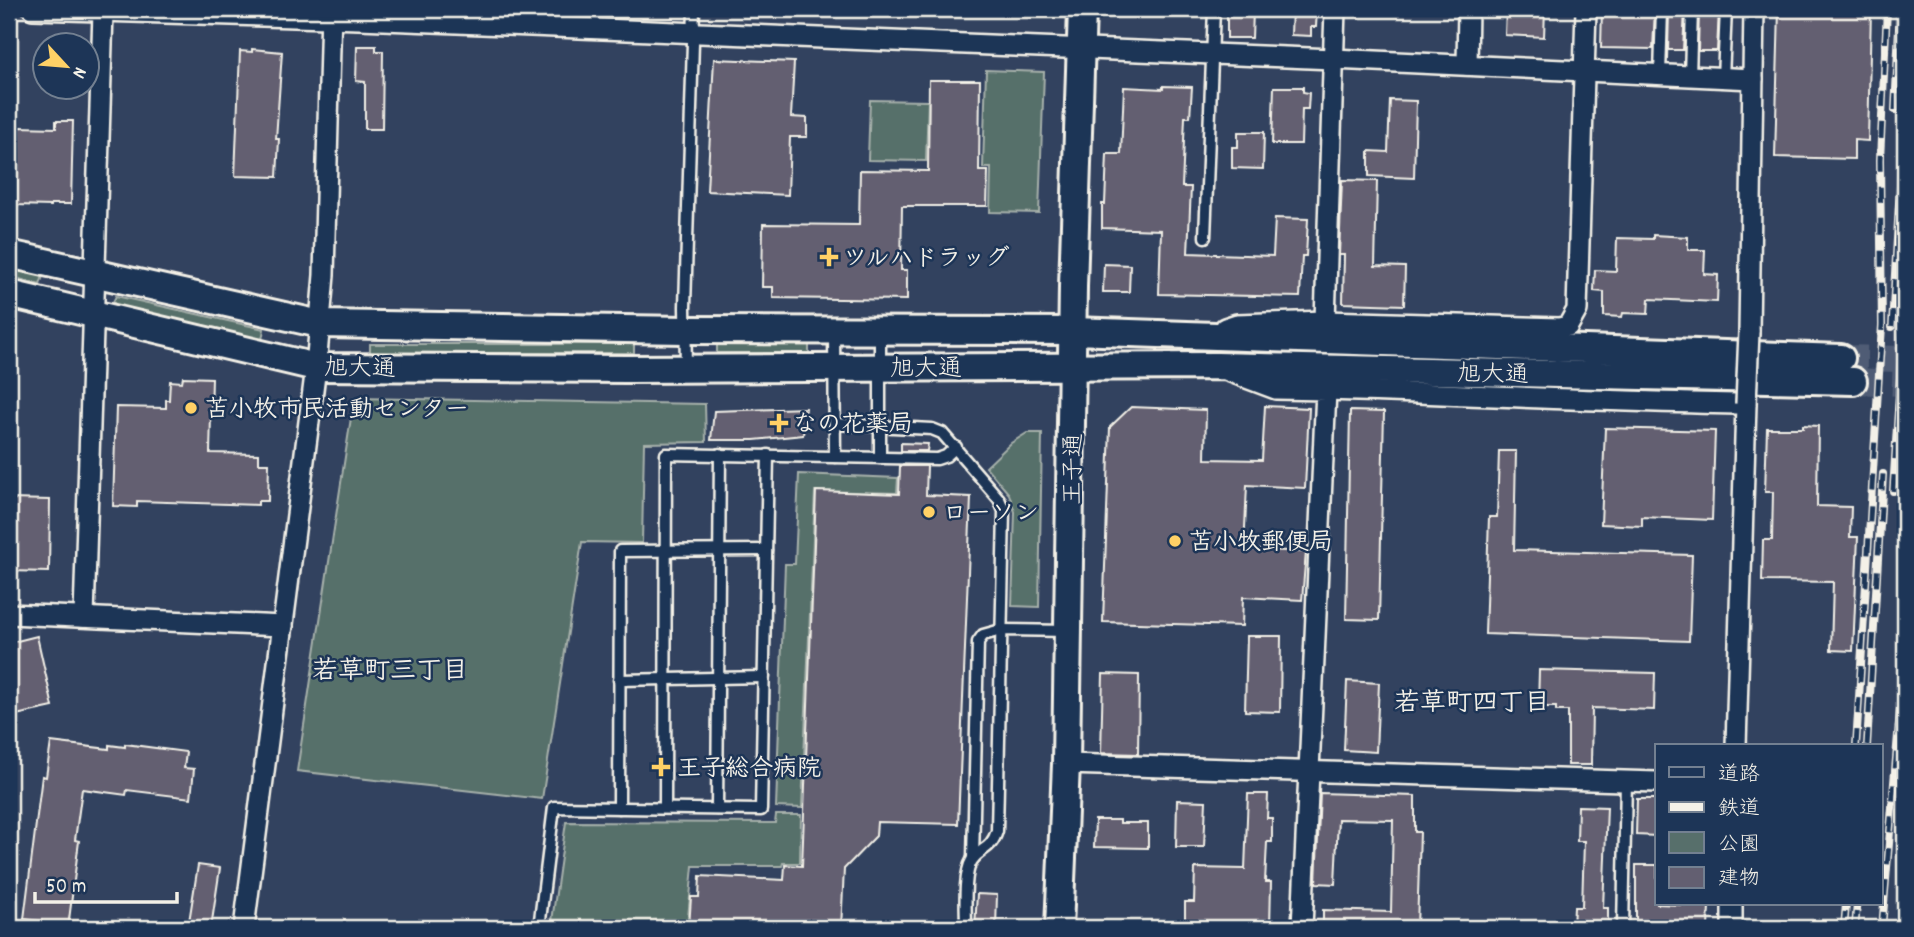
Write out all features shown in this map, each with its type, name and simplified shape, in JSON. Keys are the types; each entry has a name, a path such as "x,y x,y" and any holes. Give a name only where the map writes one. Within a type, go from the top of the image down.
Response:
{"street":[{"path":"33,9 331,13 693,33 1753,79"},
{"name":"王子通","path":"1059,928 1066,764 1073,331 1082,9"},
{"path":"1325,321 1335,9"},
{"path":"1467,65 1468,9"},
{"path":"1199,336 1237,324 1325,321 1559,328 1568,326 1577,310 1586,9"},
{"path":"1737,744 1754,9"},
{"path":"84,617 103,12"},
{"path":"244,928 316,367 324,275 331,13"},
{"name":"旭大通","path":"9,254 320,324 686,330 1073,331 1847,369 1217,366 686,369 316,367 9,294"},
{"path":"1217,366 1276,389 1746,404"},
{"path":"1302,928 1326,390"},
{"path":"9,614 283,626"},
{"path":"1066,764 1655,782"},
{"path":"1732,906 1732,928"}],"lane":[{"path":"686,369 694,9"},
{"path":"1205,237 1214,9"},
{"path":"1660,75 1662,9"},
{"path":"1690,76 1692,9"},
{"path":"1723,78 1726,9"},
{"path":"834,330 835,457"},
{"path":"880,330 880,458"},
{"path":"835,424 932,429 942,433 999,499 1004,511 997,831 994,842 973,859"},
{"path":"665,808 666,454 937,459 946,456 956,447"},
{"path":"717,809 720,454"},
{"path":"539,928 554,807 761,810 768,455"},
{"path":"619,808 620,551 766,550"},
{"path":"966,928 967,872 973,859 978,642 982,635 1002,630 1069,631"},
{"path":"619,680 764,677"},
{"path":"1623,928 1626,781"}],"green space":[{"path":"982,9 1050,9 1050,14 977,13"},
{"path":"986,70 1044,72 1039,213 990,212 991,168 983,168"},
{"path":"870,100 928,101 926,161 868,160"},
{"path":"9,267 43,276 40,285 9,276"},
{"path":"116,296 264,329 262,340 117,306 113,302"},
{"path":"717,343 809,343 809,353 717,353"},
{"path":"370,344 634,344 634,353 370,353"},
{"path":"354,398 705,404 706,442 644,443 642,543 582,542 542,799 297,771"},
{"path":"1027,433 1042,433 1039,607 1012,606 1015,512 1009,494 986,467 1011,443"},
{"path":"799,474 898,478 897,493 815,491 802,808 776,807 785,564 795,564"},
{"path":"776,815 801,815 800,863 783,863 782,866 693,866 687,928 551,928 566,822 775,823"}],"building":[{"path":"1292,9 1317,9 1316,27 1311,27 1311,36 1291,35"},
{"path":"1506,9 1545,9 1544,37 1505,35"},
{"path":"1602,9 1655,9 1653,49 1601,48"},
{"path":"1669,9 1685,9 1683,50 1668,50"},
{"path":"1699,9 1719,9 1717,51 1698,51"},
{"path":"1779,9 1871,9 1868,141 1854,140 1854,159 1775,157"},
{"path":"1227,11 1253,11 1252,38 1227,38"},
{"path":"357,46 376,46 376,51 383,51 382,129 365,129 365,82 356,81"},
{"path":"252,49 282,52 276,139 279,139 277,177 235,176 240,51 252,52"},
{"path":"714,59 794,62 791,117 807,118 807,137 790,137 788,195 707,191"},
{"path":"929,80 980,80 979,171 988,171 987,206 902,206 901,270 907,270 907,300 773,298 773,287 762,287 763,224 859,225 860,170 928,171"},
{"path":"1163,86 1192,87 1190,117 1185,117 1182,187 1191,187 1188,253 1273,256 1275,218 1308,219 1306,256 1302,256 1300,297 1159,294 1161,230 1102,228 1107,154 1121,154 1124,87 1163,89"},
{"path":"1274,87 1303,87 1303,92 1309,93 1308,109 1302,109 1301,144 1272,144"},
{"path":"1390,100 1416,101 1414,178 1369,176 1369,151 1388,152"},
{"path":"56,121 73,121 71,204 16,205 19,127 56,128"},
{"path":"1238,132 1264,132 1263,169 1232,168 1232,147 1238,147"},
{"path":"1342,180 1377,181 1375,266 1405,267 1404,305 1343,303 1344,255 1339,255"},
{"path":"1653,235 1688,237 1688,250 1705,250 1704,274 1718,275 1717,302 1649,299 1648,314 1623,313 1622,317 1604,316 1604,292 1594,291 1595,270 1616,271 1617,238 1653,239"},
{"path":"1104,264 1130,265 1129,292 1103,292"},
{"path":"183,377 212,378 210,453 259,454 259,463 269,463 268,501 258,501 258,505 137,501 137,507 113,506 116,407 166,408 170,381 182,382"},
{"name":"苫小牧郵便局","path":"1265,406 1309,408 1305,488 1247,485 1244,549 1306,552 1302,600 1243,597 1242,626 1103,622 1110,427 1131,407 1206,410 1205,459 1262,460"},
{"path":"806,408 803,435 754,440 711,440 714,411"},
{"path":"1350,411 1384,412 1379,620 1346,619"},
{"path":"1803,425 1818,426 1817,506 1851,507 1850,537 1858,537 1853,651 1831,650 1833,582 1762,581 1763,540 1772,540 1773,492 1765,492 1767,428 1803,428"},
{"path":"1605,428 1715,431 1712,520 1642,517 1642,526 1601,524"},
{"path":"901,443 928,444 927,451 901,451"},
{"path":"1499,451 1516,451 1514,550 1692,555 1689,641 1485,634 1489,517 1497,517"},
{"path":"900,466 927,466 926,495 971,497 958,824 877,822 876,836 844,869 841,928 689,928 691,897 699,897 700,876 784,880 785,865 802,866 816,491 899,494"},
{"path":"9,499 50,500 49,572 9,571"},
{"path":"37,636 53,707 16,715 15,709 9,710 9,643"},
{"path":"1247,636 1281,636 1280,712 1245,711"},
{"path":"1539,670 1655,673 1654,710 1592,708 1591,765 1568,765 1568,711 1556,711 1556,707 1538,707"},
{"path":"1103,674 1139,675 1138,754 1101,753"},
{"path":"1347,681 1379,683 1376,752 1344,750"},
{"path":"51,742 109,749 109,745 125,747 125,744 186,752 184,768 194,769 191,798 127,790 126,795 82,789 75,840 79,841 68,928 40,928 42,921 24,919 42,776 46,777"},
{"path":"1320,793 1415,796 1415,832 1420,832 1417,928 1323,928 1323,910 1391,912 1393,820 1338,819 1335,884 1316,883"},
{"path":"1248,794 1268,794 1267,818 1272,818 1272,842 1267,842 1265,882 1271,882 1270,928 1185,928 1185,902 1194,902 1195,868 1245,869"},
{"path":"1637,799 1655,799 1655,836 1636,835"},
{"path":"1177,800 1206,801 1204,847 1176,847"},
{"path":"1578,806 1607,807 1603,908 1608,908 1608,927 1573,928 1574,907 1582,907 1584,841 1577,841"},
{"path":"1095,820 1148,823 1148,848 1094,847"},
{"path":"198,865 220,868 211,928 188,928"},
{"path":"1636,865 1655,865 1655,906 1709,906 1708,928 1636,928"},
{"path":"977,894 997,895 996,928 975,928"}],"tunnel":[{"path":"1841,358 1905,359"},
{"path":"1853,381 1905,383"}],"railway":[{"path":"1856,744 1882,325 1880,160 1887,9"},
{"path":"1895,110 1900,9"},
{"path":"1892,327 1905,97"},
{"path":"1893,491 1905,297"},
{"path":"1867,744 1883,474"},
{"path":"1882,928 1905,650"},
{"path":"1844,928 1846,906"},
{"path":"1855,928 1857,906"}],"place":[{"name":"ツルハドラッグ","path":"829,257"},
{"name":"苫小牧市民活動センター","path":"191,408"},
{"name":"なの花薬局","path":"779,423"},
{"name":"ローソン","path":"929,512"},
{"name":"苫小牧郵便局","path":"1175,541"},
{"name":"王子総合病院","path":"661,767"}],"district":[{"name":"若草町三丁目","path":"390,669"},
{"name":"若草町四丁目","path":"1472,701"}]}
